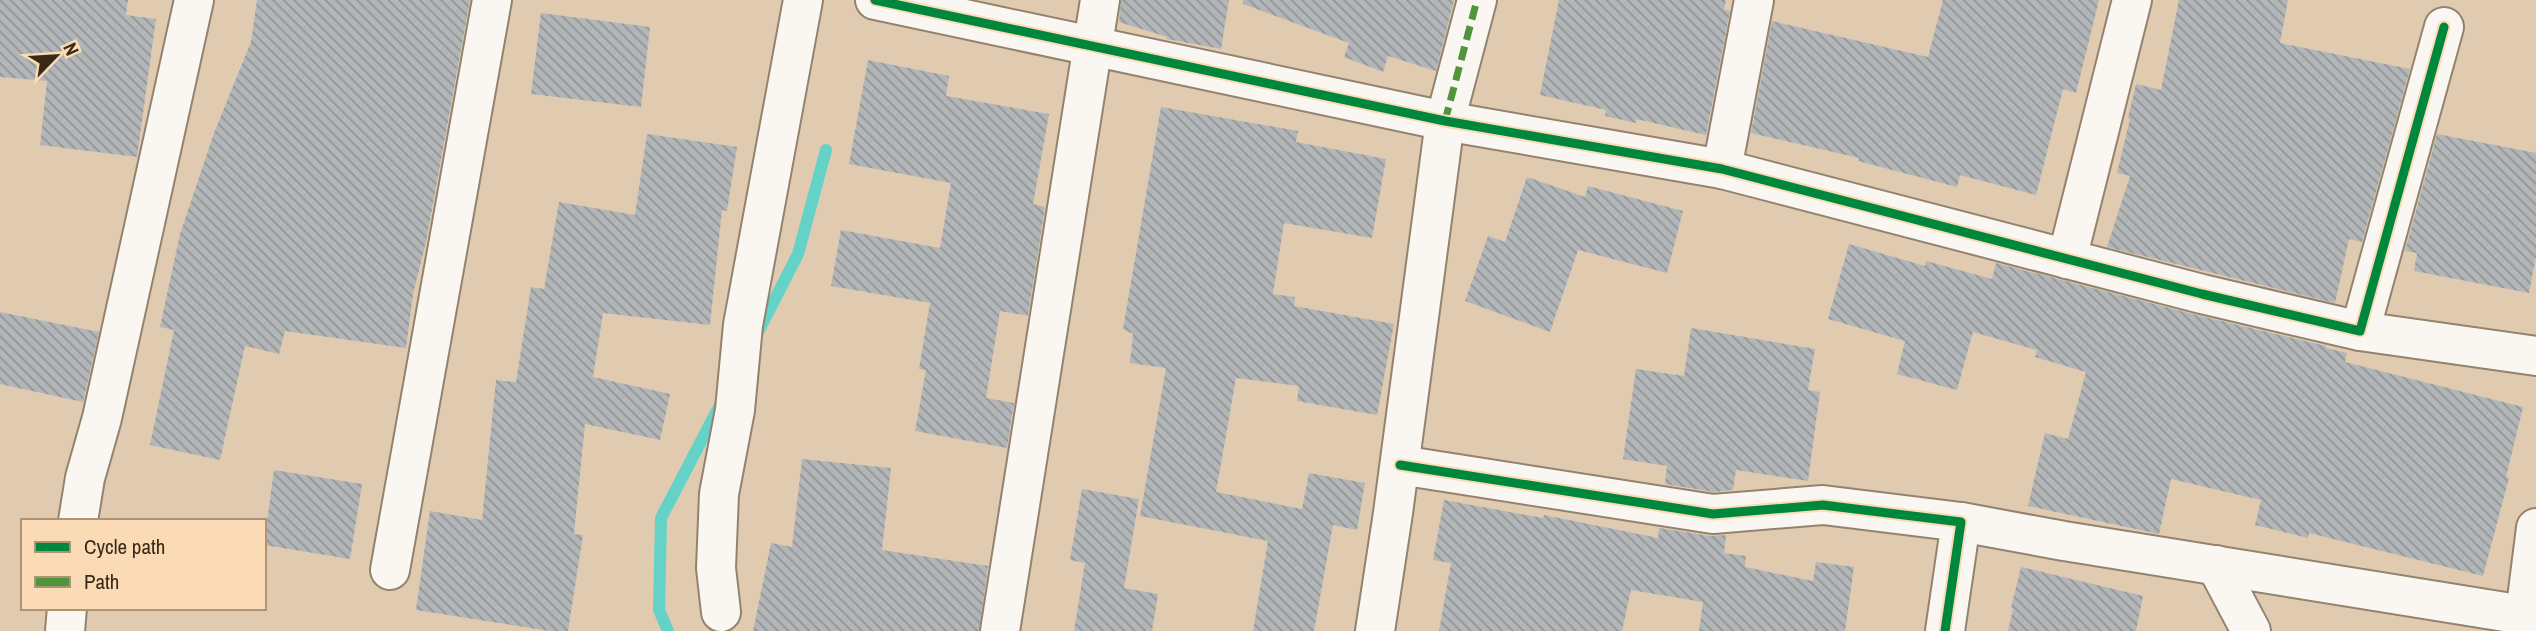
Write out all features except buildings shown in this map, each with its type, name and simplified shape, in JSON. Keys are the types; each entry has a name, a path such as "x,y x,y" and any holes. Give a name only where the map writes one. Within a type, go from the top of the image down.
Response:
{"street":[{"path":"78,519 85,478 102,418 194,0"},
{"path":"390,570 492,0"},
{"path":"721,612 716,568 719,494 735,410 743,325 803,0"},
{"path":"875,0 1445,121 1722,169 2067,259 2360,331 2536,356"},
{"path":"1000,631 1100,0"},
{"path":"1375,631 1400,465 1445,121 1476,0"},
{"path":"1722,169 1754,0"},
{"path":"2067,259 2133,0"},
{"path":"2360,331 2444,27"},
{"path":"1400,465 1713,514 1823,505 1961,522 2528,621 2536,528"},
{"path":"1945,631 1961,522"},
{"path":"2216,565 2251,631"},
{"path":"65,631 67,610"}],"waterway":[{"path":"757,334 798,254 826,150"},
{"path":"668,631 659,610 661,518 721,403"}],"marked path":[{"path":"1445,121 1477,0"}],"cycle path":[{"path":"875,0 1445,121 1722,169 2202,294 2360,331 2444,27"},
{"path":"1400,465 1713,514 1823,505 1961,522 1945,631"}]}
